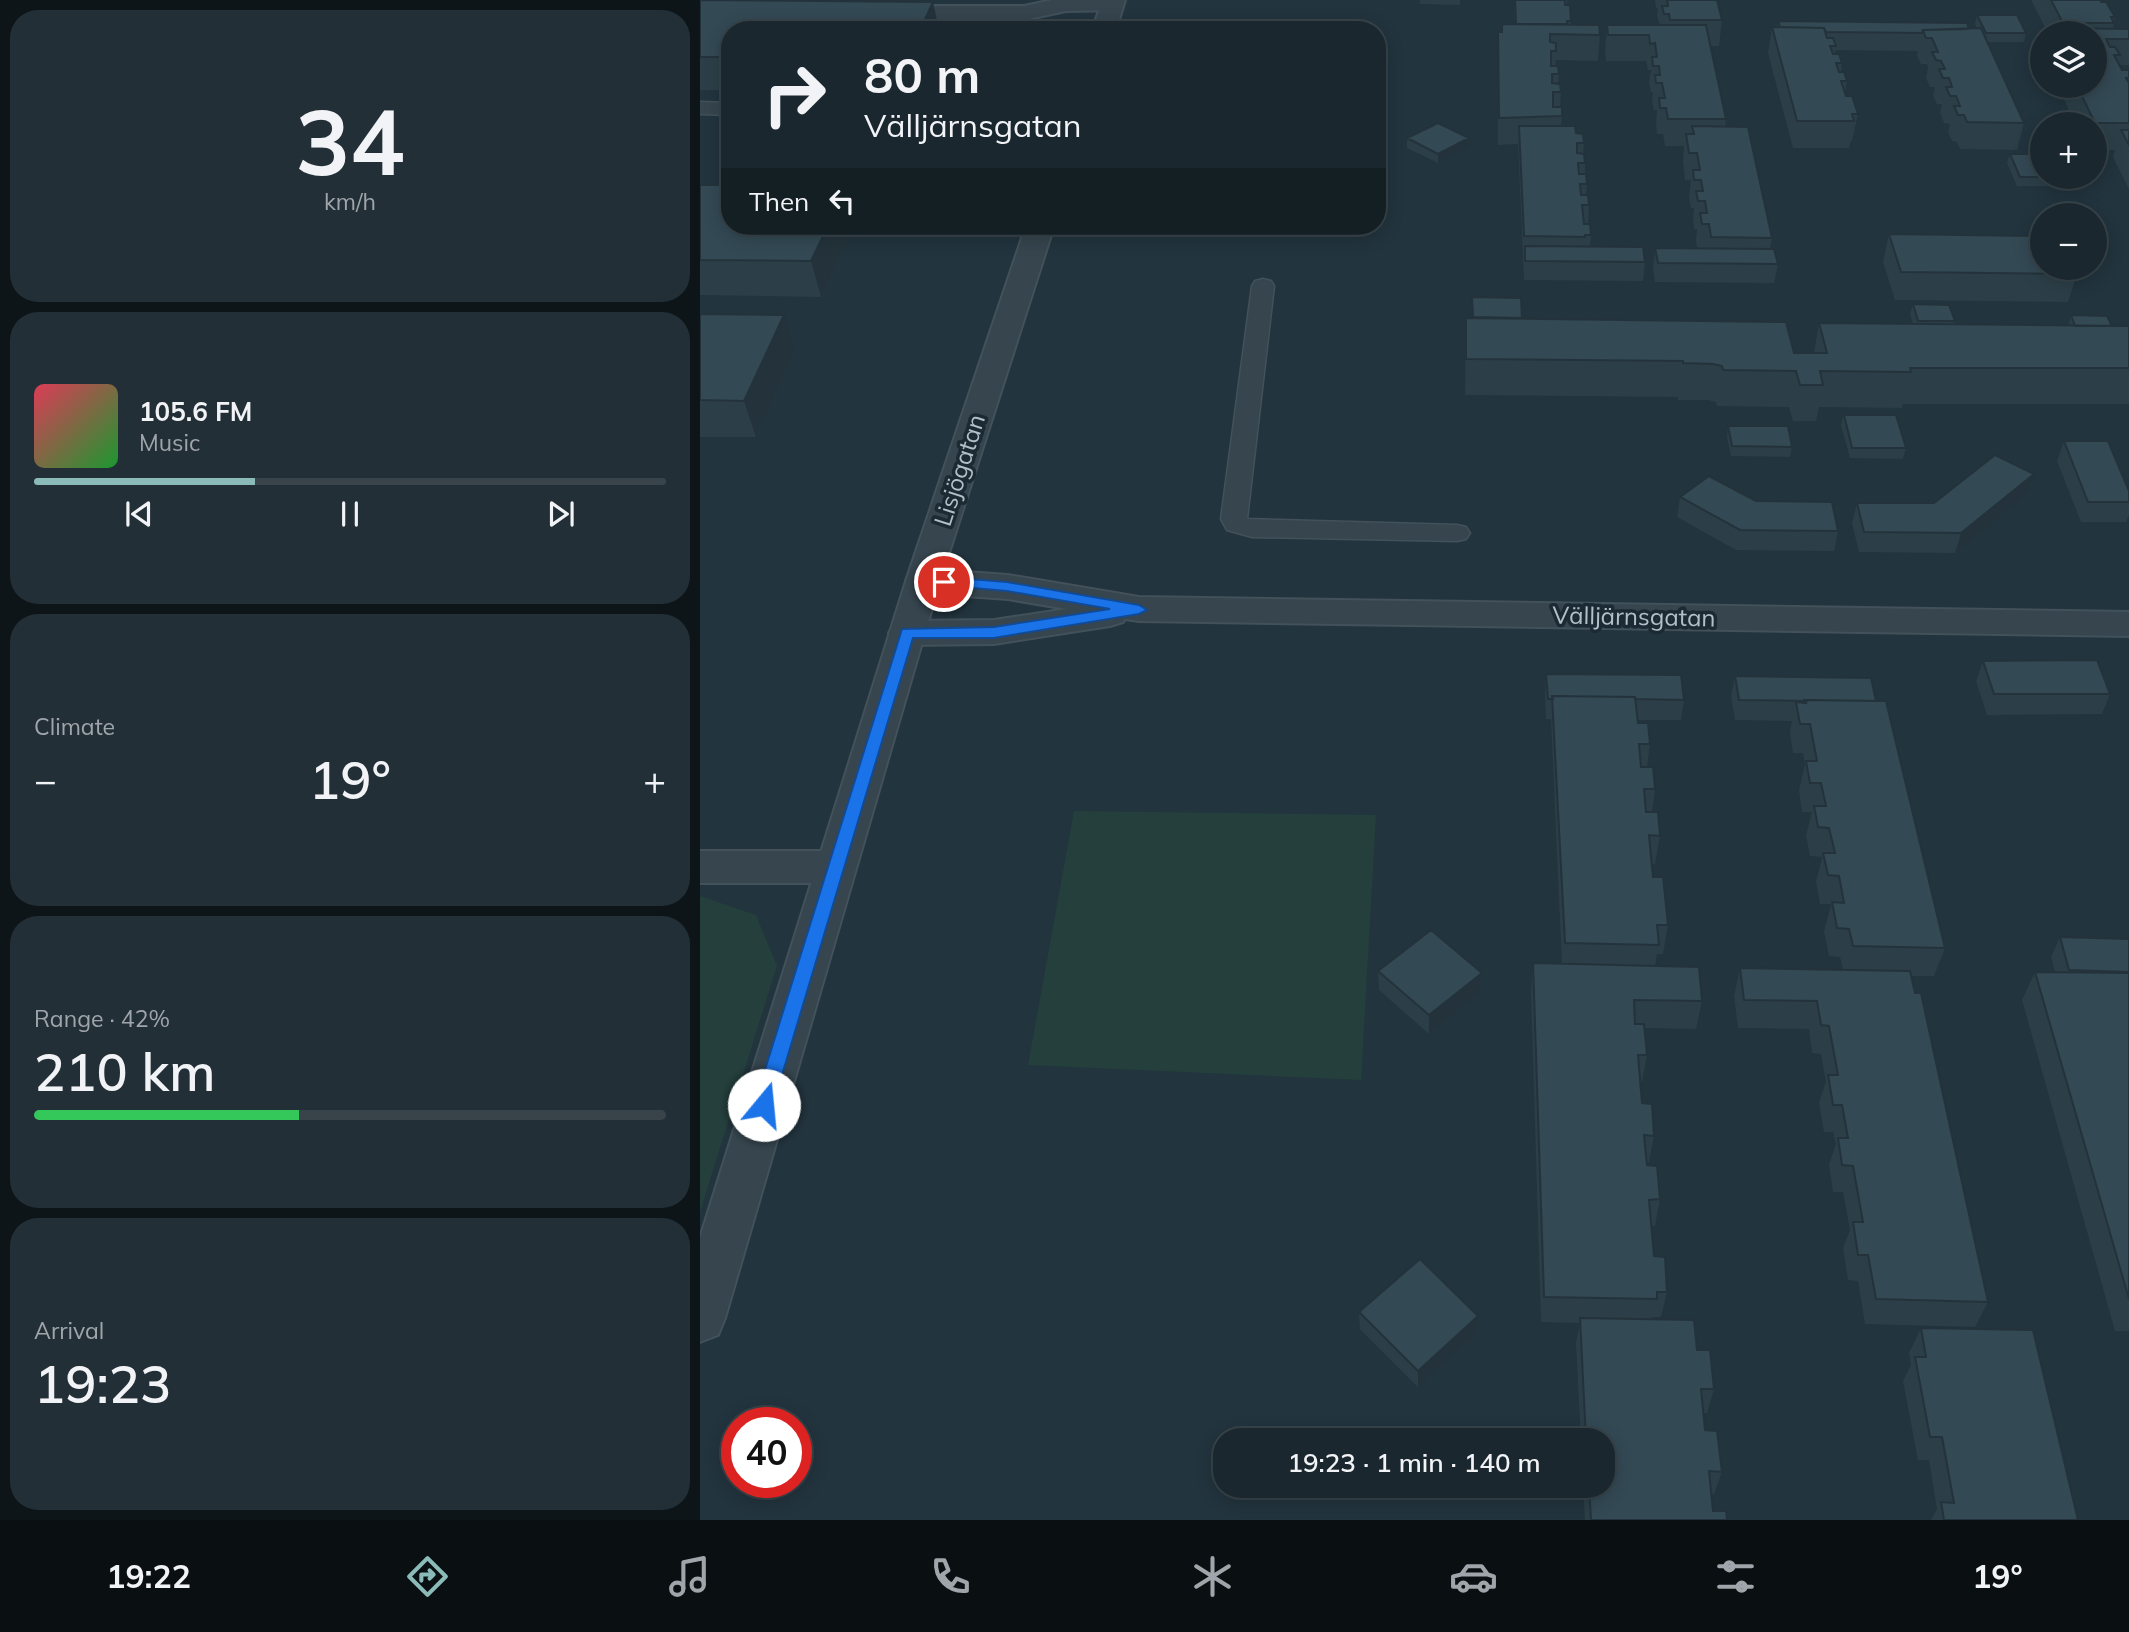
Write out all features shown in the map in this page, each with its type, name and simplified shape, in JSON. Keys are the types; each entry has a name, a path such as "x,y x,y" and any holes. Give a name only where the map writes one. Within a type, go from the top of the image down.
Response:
{"street":[{"path":"862,13 1024,13 1058,21 1109,14"},
{"name":"Lisjögatan","path":"700,1318 923,580 1037,235"},
{"name":"Välljärnsgatan","path":"923,580 1007,587 1139,610 2129,624"},
{"name":"Välljärnsgatan","path":"907,633 994,632 1139,610"},
{"path":"700,867 835,867"}],"lane":[{"path":"700,108 721,108"},
{"path":"1263,286 1234,519 1236,524 1252,529 1457,533"}],"green space":[{"path":"1074,811 1376,815 1361,1080 1028,1065"},
{"path":"700,896 756,915 777,966 700,1212"}],"building":[{"path":"700,0 933,2 924,21 721,21 721,57 700,57"},
{"path":"1515,0 1565,0 1565,5 1570,5 1571,21 1567,21 1567,24 1516,24"},
{"path":"1667,0 1717,0 1722,20 1670,20 1669,14 1664,14 1662,6 1668,6"},
{"path":"2051,0 2101,0 2106,2 2115,17 2111,17 2114,23 2062,21"},
{"path":"1977,15 2017,15 2026,33 1986,33"},
{"path":"1778,21 1967,23 1969,29 1923,30 1922,33 1826,32 1824,28 1780,27"},
{"path":"1502,24 1599,25 1600,35 1550,34 1550,42 1556,43 1556,51 1551,51 1551,66 1558,66 1559,74 1552,74 1552,83 1560,84 1561,92 1553,92 1553,107 1562,107 1562,116 1499,118 1498,32 1502,32"},
{"path":"1607,25 1706,25 1726,119 1668,119 1666,108 1660,108 1659,98 1665,98 1662,83 1656,83 1655,75 1660,75 1659,66 1653,66 1652,57 1657,57 1655,43 1650,44 1649,35 1608,35"},
{"path":"1772,27 1824,28 1827,38 1833,38 1836,46 1830,46 1833,54 1839,54 1842,63 1836,63 1839,72 1844,72 1847,81 1841,81 1846,96 1852,96 1858,114 1852,114 1854,121 1797,121"},
{"path":"1981,28 2024,123 1967,122 1964,115 1958,115 1954,106 1960,106 1956,96 1950,96 1946,87 1952,87 1949,78 1943,78 1939,69 1945,69 1932,52 1938,52 1932,38 1926,38 1923,30"},
{"path":"2107,29 2129,29 2129,39 2107,39"},
{"path":"2107,41 2120,55 2114,55 2122,70 2129,70 2129,78 2126,78 2129,83 2129,123 2107,123 2107,112 2090,112 2083,98 2107,98"},
{"path":"1438,123 1469,138 1438,154 1407,138"},
{"path":"1519,126 1575,126 1576,133 1583,134 1584,143 1577,143 1577,153 1584,154 1585,163 1578,163 1579,174 1586,174 1587,184 1580,184 1581,195 1588,195 1589,205 1582,205 1584,224 1590,224 1591,235 1524,236"},
{"path":"1692,126 1748,127 1772,238 1711,237 1709,224 1702,224 1700,213 1707,213 1705,201 1698,201 1696,191 1703,191 1701,180 1694,180 1693,170 1700,170 1697,153 1689,153 1686,134 1694,134"},
{"path":"2121,130 2129,130 2129,145"},
{"path":"2010,154 2030,154 2030,177 2020,177"},
{"path":"700,185 721,185 721,235 824,235 811,261 700,260"},
{"path":"1889,234 2030,236 2030,273 1901,272"},
{"path":"1525,246 1643,247 1645,262 1525,261"},
{"path":"1655,248 1774,249 1778,264 1658,263"},
{"path":"1472,297 1521,298 1522,318 1473,317"},
{"path":"1913,304 1949,305 1955,321 1918,321"},
{"path":"700,314 784,315 744,401 700,400"},
{"path":"2071,315 2107,316 2112,326 2075,326"},
{"path":"1466,318 1786,322 1794,353 1827,353 1819,323 2129,326 2129,368 1910,368 1911,372 1820,371 1823,385 1800,385 1796,371 1723,370 1722,366 1683,361 1466,359"},
{"path":"1844,415 1896,415 1906,448 1852,448"},
{"path":"1728,426 1788,426 1792,447 1732,446"},
{"path":"2064,441 2108,441 2129,491 2129,502 2088,502"},
{"path":"1995,455 2034,474 1961,533 1864,532 1857,503 1934,503"},
{"path":"1709,476 1756,501 1832,502 1838,531 1740,530 1680,497"},
{"path":"2097,660 2110,694 1994,694 1983,661"},
{"path":"1546,674 1681,675 1684,700 1552,696 1553,699 1548,699"},
{"path":"1735,676 1871,678 1876,701 1739,700"},
{"path":"1552,696 1635,697 1638,723 1648,723 1650,744 1639,744 1641,767 1653,767 1655,789 1644,789 1646,812 1658,812 1660,836 1649,835 1653,877 1663,877 1668,925 1657,925 1659,945 1565,943"},
{"path":"1805,700 1886,701 1945,948 1853,946 1849,929 1837,928 1832,902 1844,903 1839,876 1828,875 1823,853 1835,853 1829,828 1818,827 1814,806 1826,806 1821,783 1810,783 1806,761 1817,761 1810,724 1800,724 1796,702 1806,703"},
{"path":"1431,930 1482,973 1429,1015 1378,971"},
{"path":"2060,937 2129,939 2129,972 2069,970"},
{"path":"1533,963 1699,967 1702,1001 1634,1000 1635,1024 1644,1024 1647,1055 1638,1055 1642,1103 1652,1104 1654,1136 1644,1135 1647,1165 1657,1166 1660,1199 1649,1200 1654,1256 1665,1257 1667,1292 1657,1292 1657,1299 1544,1297"},
{"path":"1740,968 1910,971 1915,993 1921,993 1988,1302 1876,1299 1868,1255 1858,1255 1853,1222 1863,1222 1853,1166 1842,1165 1838,1138 1848,1138 1842,1105 1833,1105 1828,1075 1838,1075 1829,1026 1821,1025 1817,1001 1744,1000"},
{"path":"2035,972 2129,973 2129,1299"},
{"path":"1420,1259 1478,1316 1418,1371 1359,1312"},
{"path":"1580,1318 1694,1320 1697,1350 1710,1350 1714,1389 1701,1389 1705,1430 1717,1431 1722,1472 1709,1471 1713,1511 1726,1511 1727,1520 1591,1520 1590,1498 1615,1498 1615,1428 1585,1428"},
{"path":"1921,1328 2033,1330 2078,1520 1944,1520 1941,1502 1954,1503 1942,1437 1930,1437 1915,1357 1926,1357"}],"route":[{"path":"764,1105 907,633 994,632 1139,610 1007,587 944,582"}]}
